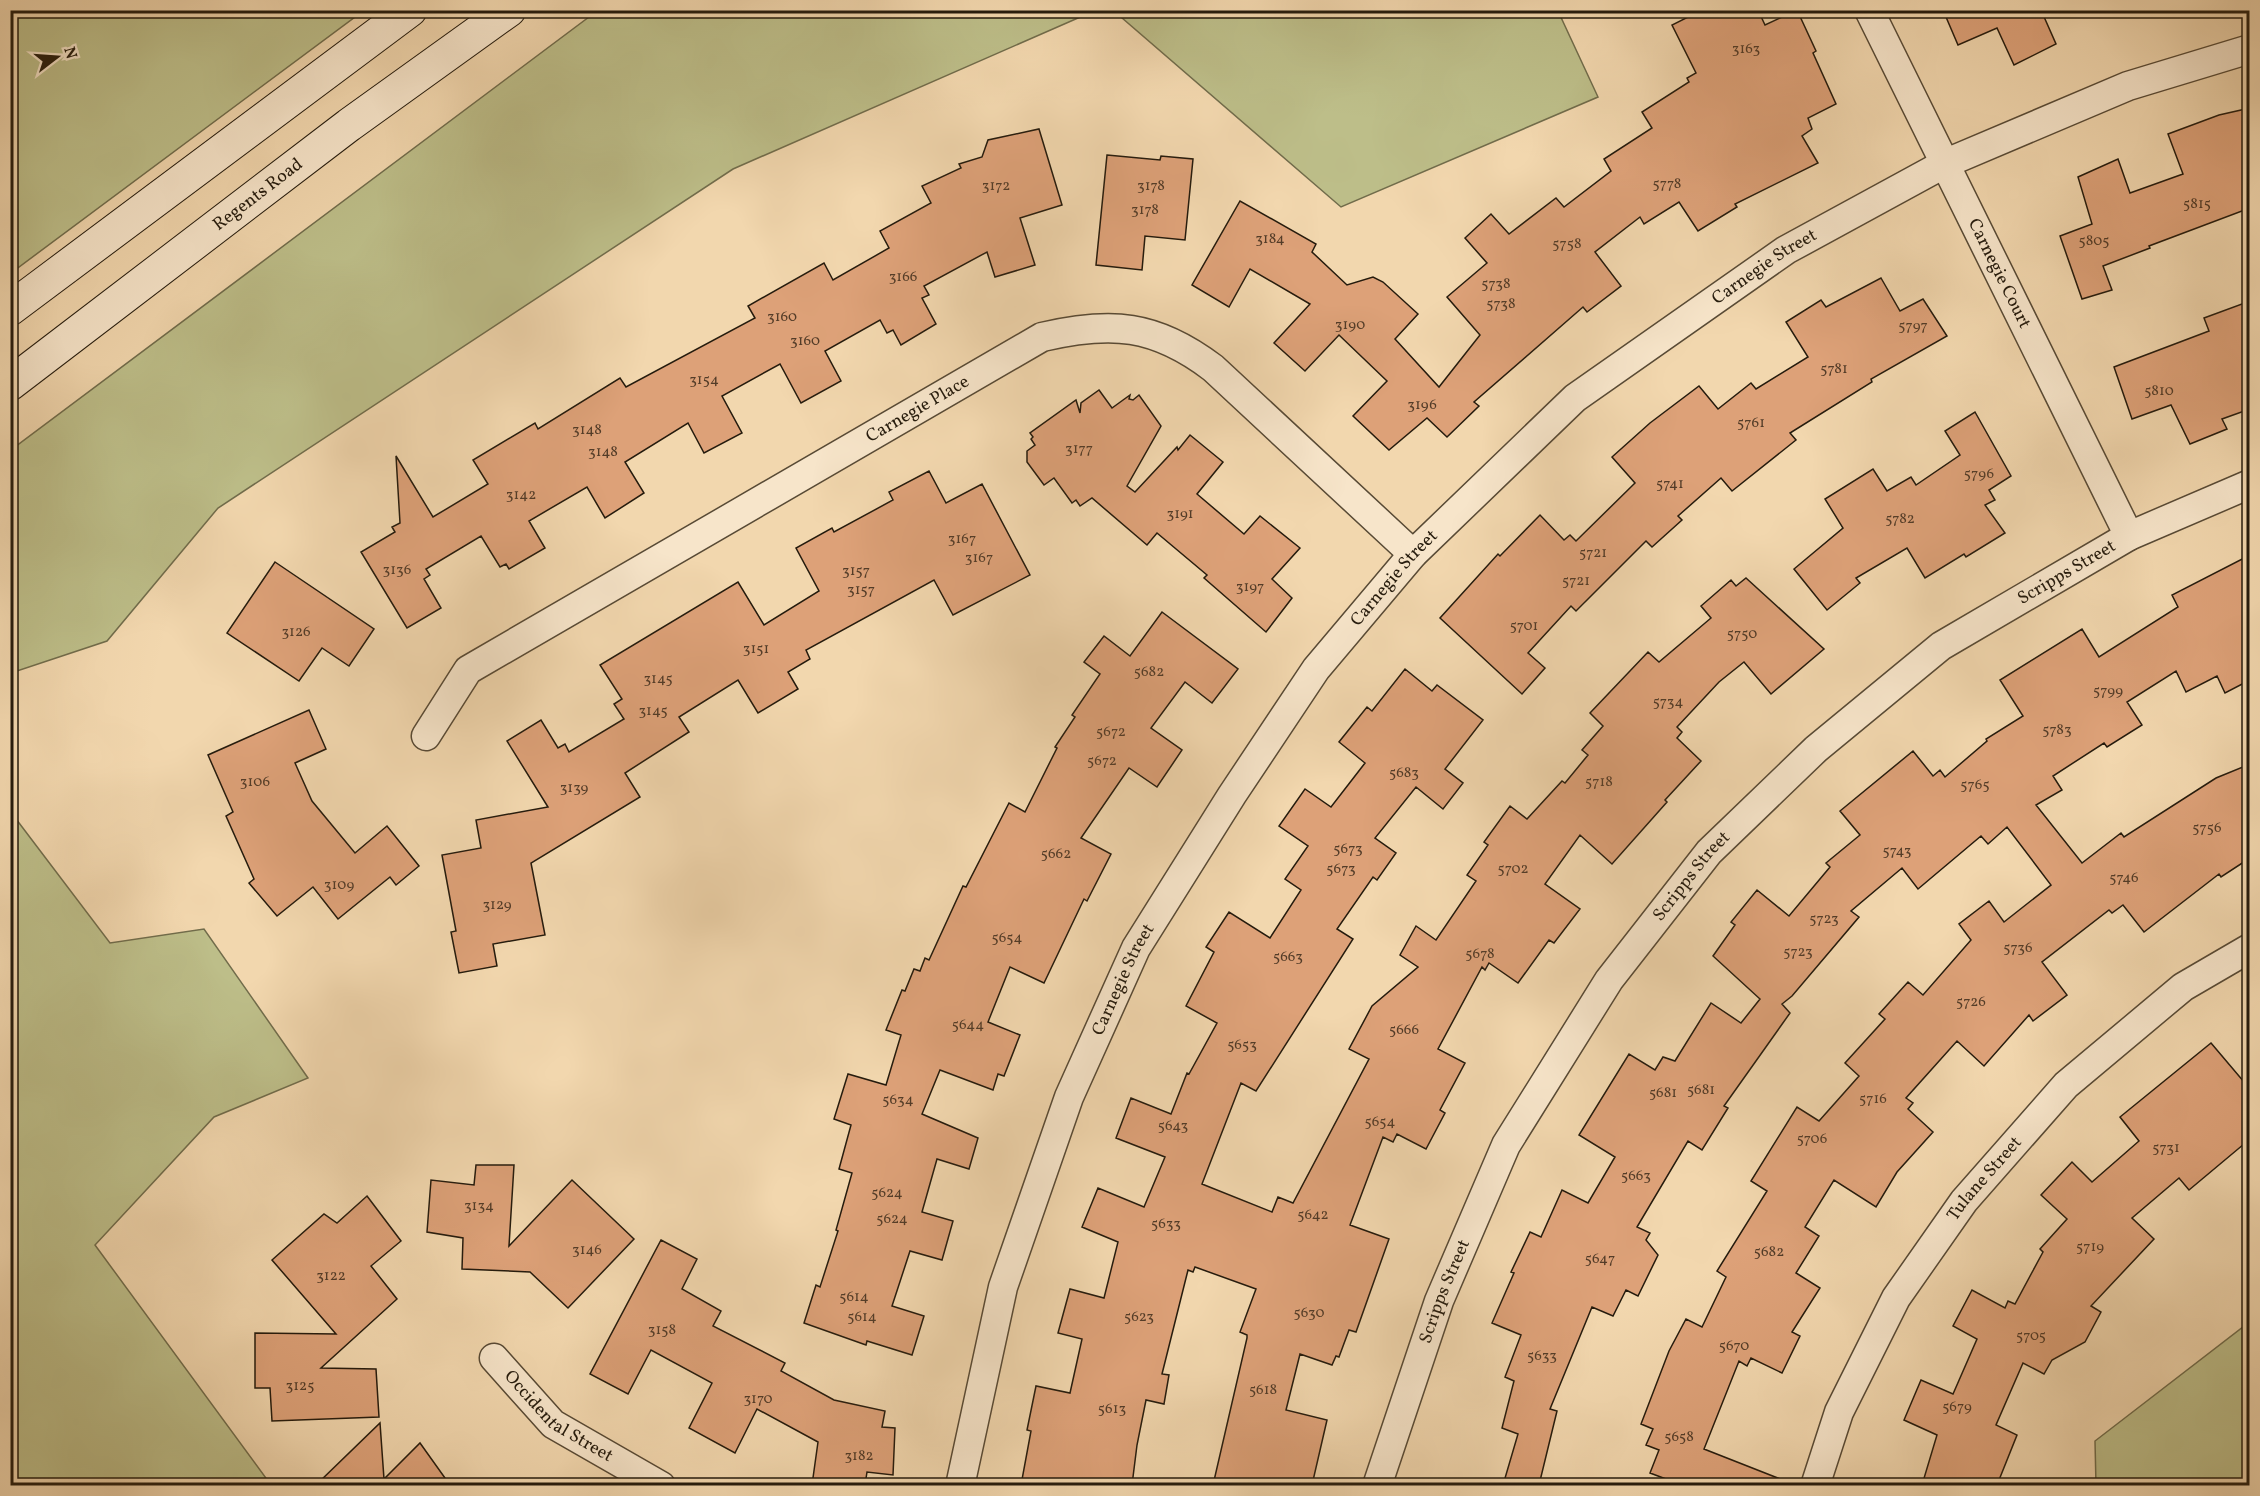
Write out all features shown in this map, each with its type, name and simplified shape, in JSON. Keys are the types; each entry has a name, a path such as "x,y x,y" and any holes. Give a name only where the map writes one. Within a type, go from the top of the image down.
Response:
{"main road":[{"path":"10,309 410,10"},
{"name":"Regents Road","path":"10,384 349,125 508,10"}],"street":[{"name":"Carnegie Court","path":"1869,10 2129,536"},
{"name":"Carnegie Street","path":"960,1485 1003,1287 1069,1096 1136,948 1232,795 1316,669 1413,555 1575,398 1786,250 1944,164 2128,86 2250,49"},
{"name":"Carnegie Place","path":"426,736 468,670 1042,337 1078,328 1102,327 1150,333 1194,353 1213,368 1413,555"},
{"name":"Scripps Street","path":"1377,1485 1439,1301 1506,1145 1609,980 1709,852 1816,749 1941,646 2129,536 2250,484"},
{"name":"Tulane Street","path":"1815,1485 1839,1412 1896,1298 1964,1202 2066,1085 2183,987 2250,948"},
{"name":"Occidental Street","path":"494,1358 553,1424 661,1485"}],"green space":[{"path":"11,10 363,10 363,11 11,273"},
{"path":"597,11 1094,11 733,169 218,508 107,641 11,673 11,450"},
{"path":"1114,11 1558,11 1598,97 1341,207"},
{"path":"10,811 110,943 204,929 308,1078 214,1117 95,1245 271,1485 11,1485"},
{"path":"2243,1327 2250,1342 2249,1485 2096,1485 2095,1441"}],"building":[{"path":"1702,10 1758,10 1765,25 1797,10 1816,51 1813,53 1836,104 1808,118 1812,129 1802,136 1818,163 1735,204 1737,207 1698,231 1679,202 1644,224 1640,217 1595,252 1621,286 1587,312 1583,307 1474,402 1479,406 1447,437 1427,418 1389,450 1353,416 1387,381 1339,335 1305,371 1274,343 1310,304 1250,269 1229,307 1192,285 1240,201 1316,244 1312,252 1347,285 1373,277 1383,282 1418,314 1395,339 1439,387 1480,335 1447,297 1487,263 1465,238 1491,214 1509,234 1556,198 1564,207 1611,171 1604,159 1652,128 1642,112 1689,82 1687,78 1696,73 1672,25"},
{"path":"1943,10 2041,10 2056,44 2014,65 1997,28 1958,45"},
{"path":"2250,108 2250,208 2103,266 2112,290 2082,299 2060,236 2092,224 2078,177 2118,159 2130,193 2183,174 2168,134 2219,115"},
{"path":"1039,129 1062,205 1020,218 1035,265 995,277 987,252 924,286 929,295 922,298 936,324 901,345 893,330 887,333 880,320 825,351 841,381 801,403 780,364 722,396 742,433 704,453 688,423 625,462 644,493 605,518 587,487 529,521 545,548 509,569 506,564 500,567 481,536 426,569 430,575 424,579 441,608 407,628 361,552 395,532 392,527 400,523 396,456 433,517 488,484 473,460 535,423 538,429 620,378 626,387 755,318 748,306 824,263 833,280 889,248 880,231 931,203 922,186 961,168 959,164 982,157 988,140"},
{"path":"1107,155 1160,160 1161,156 1193,159 1185,240 1145,236 1142,270 1096,265"},
{"path":"1881,278 1900,311 1923,299 1947,336 1871,379 1872,382 1790,433 1796,440 1732,491 1721,478 1678,516 1682,520 1652,547 1646,541 1576,611 1571,606 1528,653 1545,668 1522,694 1440,618 1498,554 1500,556 1540,515 1564,540 1570,535 1576,541 1635,483 1612,457 1650,423 1699,386 1718,409 1751,383 1756,389 1808,357 1786,322 1821,300 1826,307"},
{"path":"2250,301 2250,409 2222,419 2227,429 2190,444 2171,405 2132,419 2114,367 2209,331 2204,318"},
{"path":"1099,390 1112,408 1130,395 1129,399 1133,400 1139,395 1161,426 1127,486 1135,492 1190,435 1223,462 1197,494 1244,534 1260,516 1300,548 1272,579 1292,598 1266,632 1204,578 1207,575 1157,533 1147,545 1092,498 1080,506 1076,500 1072,503 1054,478 1044,485 1027,462 1027,451 1035,445 1030,433 1076,400 1080,413 1081,403"},
{"path":"1975,412 2011,476 1989,490 1995,500 1985,505 2005,533 1925,578 1907,548 1856,578 1860,583 1827,610 1794,569 1843,528 1825,499 1873,469 1887,491 1911,477 1916,485 1960,455 1945,431"},
{"path":"929,471 946,503 982,484 1030,575 953,615 934,580 806,650 810,659 788,672 798,689 758,713 738,680 679,717 689,732 625,773 640,797 531,863 545,935 493,944 497,966 459,973 451,932 456,931 442,855 481,848 476,820 548,807 507,741 541,720 558,748 565,744 569,752 624,719 614,704 622,699 600,665 738,582 764,625 819,591 796,548 832,528 834,532 893,500 889,492"},
{"path":"2250,555 2250,680 2225,693 2217,676 2186,692 2176,671 2127,702 2142,725 2107,747 2104,743 2053,776 2062,790 2036,805 2082,863 2121,833 2124,837 2216,778 2250,764 2250,858 2221,877 2219,874 2144,932 2123,905 2112,913 2109,910 2042,962 2067,995 2033,1021 2029,1015 1984,1066 1957,1041 1906,1098 1913,1103 1908,1109 1933,1132 1897,1172 1876,1207 1834,1180 1805,1227 1819,1236 1796,1273 1820,1288 1792,1332 1800,1336 1782,1373 1751,1358 1747,1366 1739,1361 1704,1449 1793,1485 1682,1485 1650,1473 1659,1450 1646,1445 1653,1429 1641,1424 1669,1351 1686,1319 1702,1327 1726,1277 1717,1271 1767,1191 1751,1181 1797,1107 1819,1121 1859,1076 1845,1063 1885,1019 1879,1014 1908,982 1923,995 1971,940 1959,924 1989,901 2004,922 2051,885 2007,827 1988,844 1981,836 1918,889 1902,868 1851,911 1859,917 1792,996 1782,1004 1790,1013 1724,1106 1728,1108 1702,1150 1688,1141 1637,1227 1650,1233 1646,1240 1658,1255 1638,1296 1626,1290 1613,1316 1592,1307 1550,1409 1557,1411 1539,1485 1503,1485 1518,1434 1502,1428 1514,1381 1505,1377 1521,1335 1492,1323 1514,1273 1511,1272 1530,1232 1541,1237 1562,1190 1588,1203 1615,1157 1579,1135 1629,1054 1655,1070 1663,1057 1675,1061 1711,1003 1741,1023 1760,999 1713,956 1735,925 1731,922 1757,890 1789,916 1830,867 1826,863 1860,835 1840,811 1913,751 1933,776 1940,770 1945,777 1987,741 1986,739 2023,716 2000,680 2082,629 2099,657 2178,607 2172,595"},
{"path":"275,562 374,629 349,666 322,648 299,681 227,633"},
{"path":"1746,578 1824,649 1771,694 1744,662 1719,682 1677,727 1682,732 1677,738 1701,761 1665,800 1667,802 1612,864 1580,835 1545,884 1580,909 1554,943 1549,940 1518,983 1489,963 1485,970 1482,967 1438,1049 1465,1063 1440,1110 1445,1113 1426,1149 1397,1134 1393,1142 1383,1137 1350,1225 1389,1239 1356,1332 1349,1330 1339,1357 1336,1356 1332,1365 1300,1354 1286,1410 1327,1420 1312,1485 1213,1485 1247,1338 1247,1335 1240,1332 1256,1289 1195,1267 1193,1272 1188,1270 1162,1374 1169,1375 1164,1404 1146,1400 1132,1485 1021,1485 1031,1431 1027,1430 1036,1386 1070,1393 1082,1339 1058,1333 1070,1289 1104,1298 1118,1242 1082,1227 1098,1188 1144,1207 1165,1157 1116,1138 1131,1098 1171,1114 1187,1073 1189,1074 1217,1023 1186,1006 1214,952 1206,947 1229,912 1270,938 1301,890 1285,879 1308,846 1279,826 1305,789 1331,807 1365,763 1339,742 1367,707 1372,711 1405,669 1432,691 1437,685 1483,720 1445,769 1463,783 1443,809 1416,787 1375,838 1396,853 1377,880 1373,877 1337,929 1353,939 1256,1091 1241,1083 1202,1184 1272,1212 1278,1197 1293,1203 1369,1059 1349,1049 1372,1006 1418,967 1400,955 1416,926 1436,940 1476,881 1467,875 1488,845 1484,842 1510,806 1527,819 1562,781 1565,783 1588,755 1582,750 1603,726 1590,713 1648,652 1659,662 1711,618 1701,606 1731,580 1736,586"},
{"path":"1162,612 1238,669 1212,703 1185,682 1151,728 1182,750 1157,787 1129,768 1081,838 1111,854 1087,901 1084,899 1044,983 1010,967 988,1022 1020,1035 1004,1076 998,1074 993,1090 940,1070 922,1114 978,1138 969,1169 937,1159 922,1212 953,1221 942,1260 910,1251 892,1306 924,1316 912,1355 867,1341 866,1345 804,1323 816,1285 820,1287 838,1231 836,1230 852,1173 839,1169 851,1125 834,1119 848,1074 886,1085 901,1035 886,1030 902,990 905,991 914,969 920,971 925,958 929,960 963,886 966,887 1009,803 1025,812 1057,748 1055,747 1075,717 1072,715 1100,674 1084,662 1104,636 1130,656"},
{"path":"309,710 326,749 295,763 312,801 355,853 387,826 419,866 396,885 390,877 338,919 313,887 277,916 249,883 254,879 226,816 233,812 208,755"},
{"path":"2211,1043 2250,1089 2250,1139 2189,1190 2179,1178 2132,1218 2154,1239 2091,1306 2101,1312 2085,1342 2052,1360 2044,1374 2023,1363 1996,1425 2017,1435 1997,1485 1922,1485 1937,1435 1904,1420 1921,1380 1953,1394 1977,1339 1953,1326 1972,1290 2005,1308 2008,1301 2015,1304 2043,1252 2040,1249 2067,1219 2041,1195 2072,1162 2092,1182 2139,1141 2120,1117"},
{"path":"476,1165 514,1165 509,1246 572,1180 634,1239 568,1308 530,1272 462,1269 463,1238 427,1232 431,1180 474,1185"},
{"path":"367,1196 401,1241 371,1266 397,1299 321,1368 376,1369 379,1417 272,1421 270,1388 255,1388 255,1333 336,1334 272,1260 324,1214 337,1223"},
{"path":"661,1240 697,1259 682,1289 721,1311 713,1326 785,1363 781,1371 834,1400 885,1411 882,1427 895,1428 893,1475 867,1472 865,1485 812,1485 818,1442 757,1409 735,1453 689,1428 712,1383 651,1350 628,1394 590,1374"},
{"path":"380,1423 384,1479 420,1443 450,1485 316,1485"}]}
